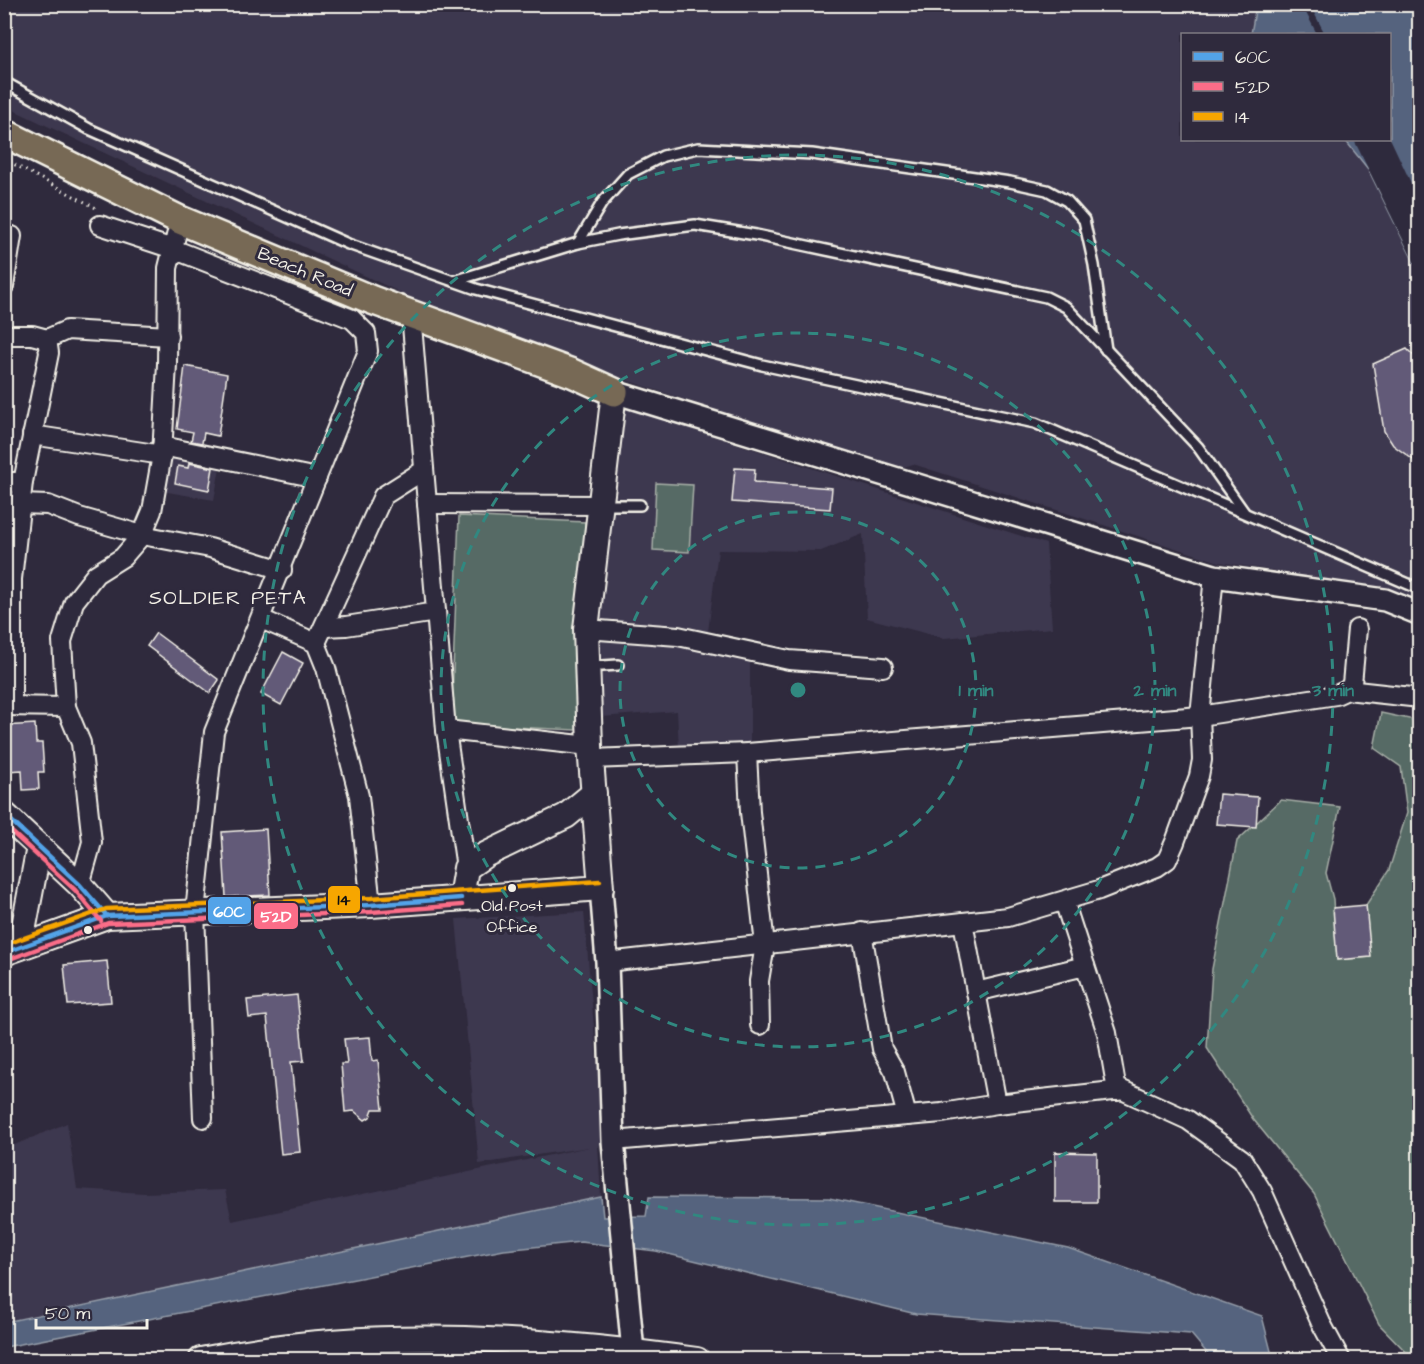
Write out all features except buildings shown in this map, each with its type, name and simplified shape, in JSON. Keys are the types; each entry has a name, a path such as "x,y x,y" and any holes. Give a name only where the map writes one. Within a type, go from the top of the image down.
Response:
{"main road":[{"name":"Beach Road","path":"4,133 180,220 411,314 572,372 614,392"},
{"path":"22,836 12,950 107,916 371,905 601,888 590,753 586,629 614,392"},
{"path":"461,898 466,868 485,855 566,816 594,793"},
{"path":"4,814 22,836 80,885 107,916"},
{"path":"201,1359 305,1344 433,1337 542,1342 698,1359"}],"street":[{"path":"80,885 92,842 81,743 66,707 62,641 74,602 96,574 123,557 142,535 152,511 162,451 168,336 168,268 180,220"},
{"path":"100,225 173,249 352,319 366,333 368,351 282,570 214,732 195,912 203,1118"},
{"path":"4,234 12,236 4,286"},
{"path":"411,314 446,730 466,868"},
{"path":"4,335 32,335 47,339 67,330 168,336"},
{"path":"47,339 49,353 32,435 14,482 21,504 12,579 8,706 66,707"},
{"path":"614,392 1214,576 1386,600 1419,614"},
{"path":"32,435 162,451 317,478"},
{"path":"371,905 359,796 326,668 320,635 383,496 424,470"},
{"path":"21,504 48,505 79,517 142,535 210,548 282,570"},
{"path":"427,504 600,505"},
{"path":"607,962 1008,917 1064,901 1157,867 1167,860 1199,776 1202,760 1200,716 1214,576"},
{"path":"261,619 320,635 346,626 436,612"},
{"path":"586,629 678,636 789,660 883,667"},
{"path":"1347,690 1352,684 1357,629"},
{"path":"446,730 590,753 747,753 1200,716 1347,690 1419,698"},
{"path":"747,753 750,812 765,945 759,981 760,1025"},
{"path":"601,888 607,962 613,1141 633,1352"},
{"path":"1064,901 1107,1033 1117,1091"},
{"path":"963,922 997,1104"},
{"path":"862,932 882,1049 895,1072 907,1116"},
{"path":"976,992 1085,966"},
{"path":"613,1141 907,1116 1122,1090 1188,1120 1242,1159 1262,1191 1321,1323 1341,1359"}],"lane":[{"path":"4,82 89,129 201,181 348,244 454,281 762,365 1035,423 1419,589"},
{"path":"578,243 602,203 628,174 663,156 698,148 812,154 1010,182 1047,190 1068,201 1083,220 1094,265 1106,350"},
{"path":"454,281 578,243 618,235 695,225 756,235 1046,297 1066,308 1198,447 1244,512"},
{"path":"600,505 640,505"},
{"path":"587,667 618,665"}],"path":[{"path":"4,159 100,209 100,225"}],"shaded area":[{"path":"4,5 1256,5 1251,33 1181,33 1181,141 1346,141 1368,169 1419,272 1419,605 1379,587 1219,562 913,464 897,469 604,373 412,298 5,106"},
{"path":"626,408 1046,544 1052,628 944,638 867,618 863,534 821,551 718,550 708,632 597,624 611,467"},
{"path":"167,451 221,462 214,500 162,491"},
{"path":"598,634 675,640 750,661 750,746 679,748 677,711 601,717"},
{"path":"584,912 604,1144 598,1145 601,1197 5,1322 5,1149 67,1123 77,1189 144,1193 225,1190 232,1221 589,1147 479,1164 456,919"}],"green space":[{"path":"656,483 693,485 689,552 653,550"},
{"path":"459,516 585,522 576,730 451,724"},
{"path":"1381,713 1419,721 1419,1357 1411,1357 1379,1324 1314,1194 1253,1119 1207,1048 1212,969 1237,841 1281,800 1340,807 1326,873 1333,899 1337,960 1370,957 1366,905 1389,870 1407,813 1401,767 1374,748"}],"water":[{"path":"1256,5 1419,5 1419,272 1368,169 1346,141 1391,141 1391,33 1251,33"},
{"path":"601,1197 603,1217 646,1216 649,1197 829,1198 1068,1248 1262,1316 1273,1359 1212,1359 1191,1334 916,1314 656,1251 581,1242 504,1250 5,1347 5,1322"}],"pier":[{"path":"1302,5 1310,5 1324,33 1316,33"},
{"path":"1391,140 1419,200 1419,272 1354,141"}],"transit line":[{"name":"60C","path":"4,814 80,885 107,916"},
{"name":"52D","path":"4,825 75,890 101,921"},
{"name":"14","path":"4,945 106,909 371,898 600,881"},
{"name":"60C","path":"4,953 107,916 371,905 461,898"},
{"name":"52D","path":"7,960 108,923 371,912 462,905"}],"place":[{"name":"Old Post Office","path":"512,888"}],"district":[{"name":"SOLDIER PETA","path":"228,598"}]}
